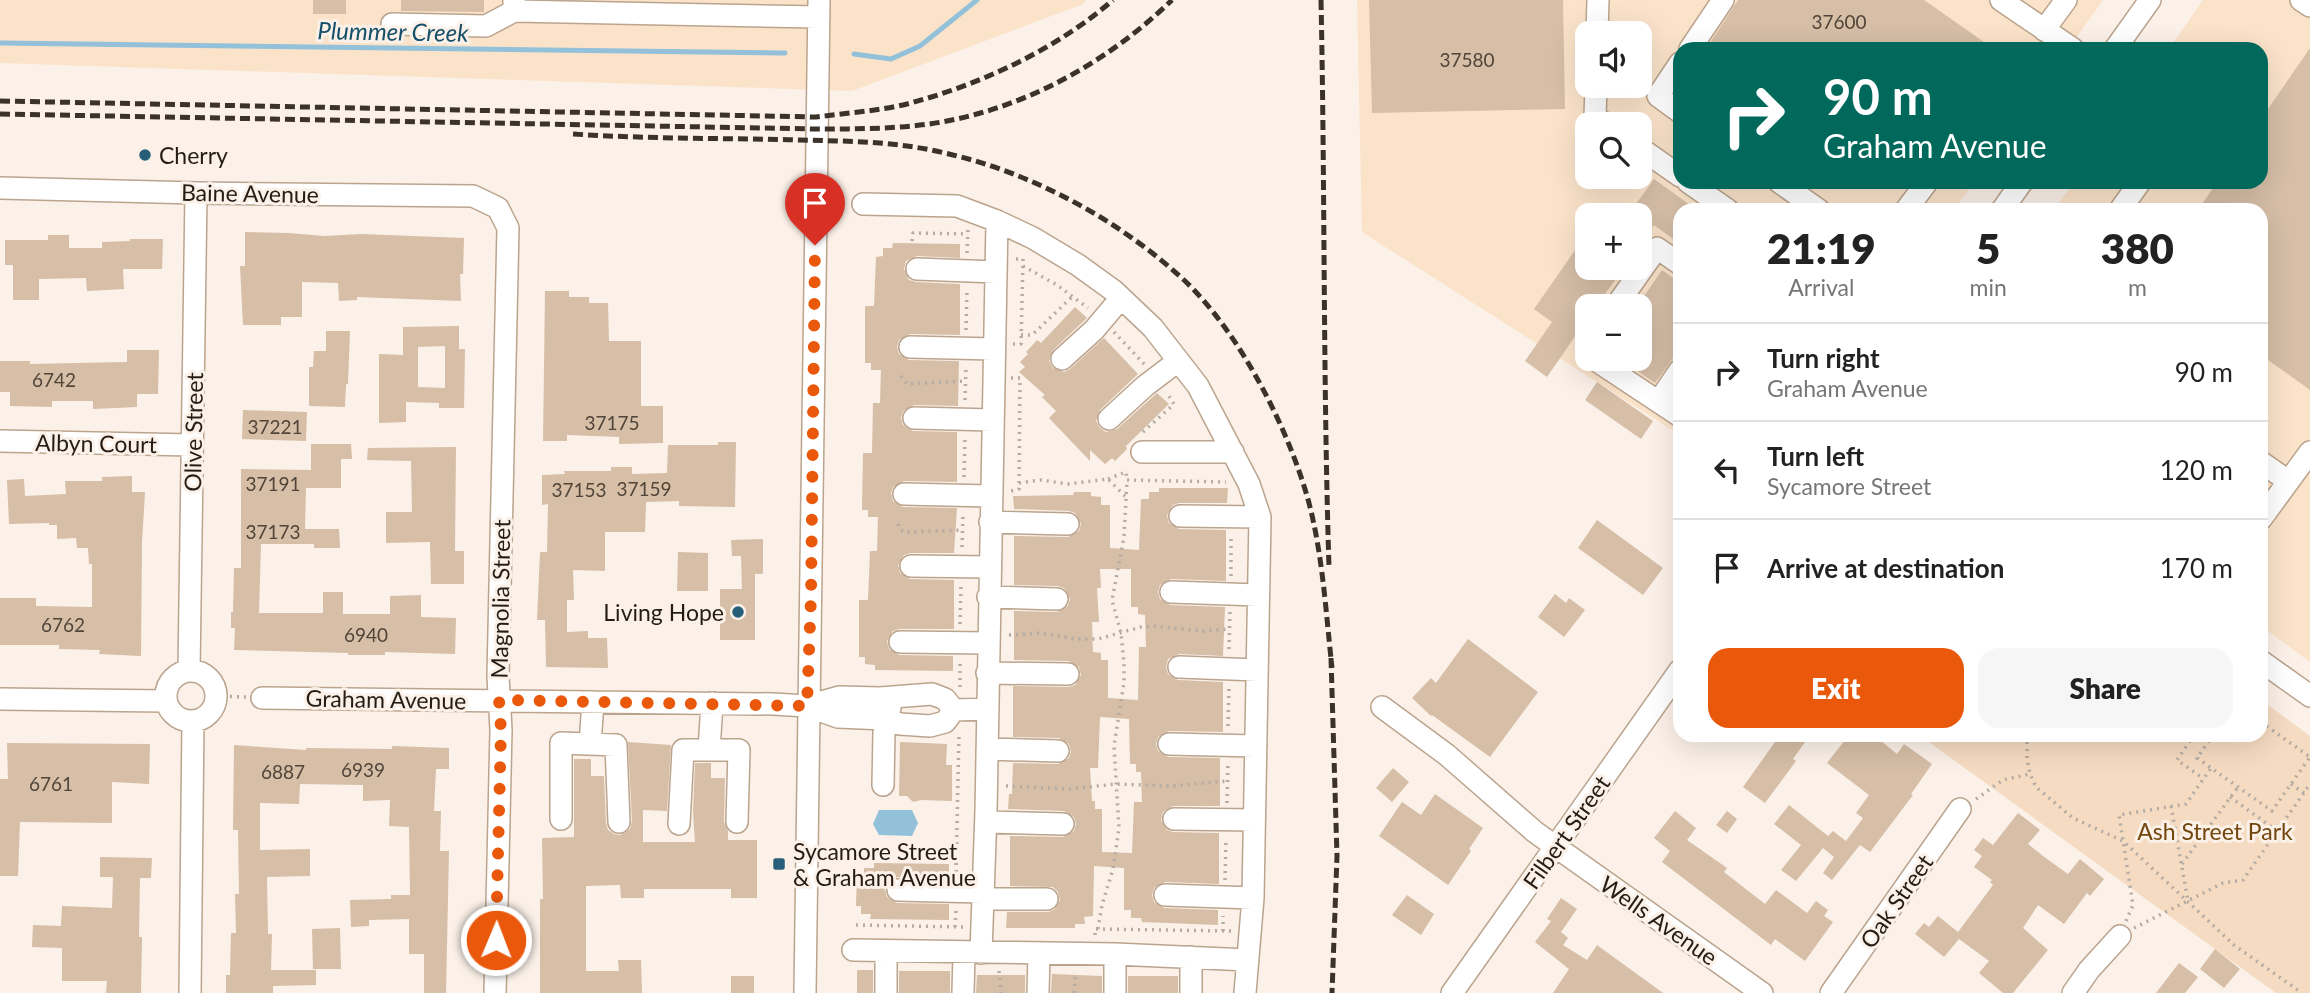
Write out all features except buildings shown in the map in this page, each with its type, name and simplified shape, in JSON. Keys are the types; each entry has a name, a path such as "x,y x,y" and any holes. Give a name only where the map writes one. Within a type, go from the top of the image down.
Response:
{"street":[{"path":"1597,21 1598,0"},
{"path":"1695,42 1723,0"},
{"path":"2001,0 2062,42"},
{"path":"2044,30 2066,0"},
{"path":"2120,42 2150,0"},
{"path":"2301,0 2310,6"},
{"path":"392,24 486,26 514,6 819,8 805,993"},
{"path":"1673,74 1658,96 1673,107"},
{"path":"1652,156 1673,171"},
{"name":"Baine Avenue","path":"0,188 472,196 498,208"},
{"path":"1698,189 1718,203"},
{"path":"1789,189 1809,203"},
{"name":"Olive Street","path":"189,671 196,193"},
{"path":"863,204 957,206 998,220 1078,265 1121,298 1153,328 1198,386 1233,452 1255,500 1259,517 1253,898 1245,993"},
{"name":"Magnolia Street","path":"495,993 508,228 498,208"},
{"path":"963,993 981,927 986,822 987,673 997,639 988,597 998,220"},
{"path":"1624,294 1657,248 1673,259"},
{"path":"916,270 996,272"},
{"path":"1062,359 1102,321 1121,298"},
{"path":"910,346 994,349"},
{"path":"1110,419 1178,361"},
{"path":"1613,371 1673,411"},
{"path":"1659,401 1673,380"},
{"path":"914,418 992,420"},
{"name":"Albyn Court","path":"0,442 192,445"},
{"path":"1139,445 1233,452"},
{"path":"2268,509 2310,452"},
{"path":"2268,467 2288,481"},
{"path":"904,494 990,496"},
{"path":"1180,516 1259,517"},
{"path":"990,522 1068,524"},
{"path":"911,566 989,567"},
{"path":"1171,592 1258,594"},
{"path":"988,597 1057,599"},
{"path":"900,642 997,639"},
{"path":"2268,666 2310,696"},
{"path":"1179,667 1257,670"},
{"path":"189,671 204,674 211,680 216,696 215,706 210,713 203,719 193,721 177,717 165,701 166,687 171,679 177,674 189,671"},
{"path":"987,673 1068,674"},
{"name":"Filbert Street","path":"1452,993 1673,680"},
{"path":"807,706 839,697 932,694 945,699 954,710"},
{"path":"883,785 886,719 891,706 889,697"},
{"name":"Graham Avenue","path":"262,698 807,706"},
{"path":"0,699 165,701"},
{"path":"590,744 593,702"},
{"path":"709,750 712,704"},
{"path":"807,706 838,717 886,719 900,724 930,726 945,722 954,710"},
{"name":"Wells Avenue","path":"1382,707 1447,755 1556,848 1762,993"},
{"path":"954,710 987,709"},
{"path":"190,993 193,721"},
{"path":"561,819 561,743 616,744 619,822"},
{"path":"1169,744 1256,746"},
{"path":"987,749 1058,751"},
{"path":"680,824 683,750 739,750 737,822"},
{"name":"Oak Street","path":"1831,993 1960,809"},
{"path":"1174,819 1254,820"},
{"path":"986,822 1063,824"},
{"path":"898,890 1047,900"},
{"path":"1165,895 1253,898"},
{"path":"2073,993 2120,936"},
{"path":"853,950 1115,954 1248,960"},
{"path":"886,993 887,951"},
{"path":"1038,993 1039,954"},
{"path":"1115,954 1115,993"},
{"path":"1191,957 1191,993"}],"path":[{"path":"912,241 913,233 968,234"},
{"path":"1023,266 1073,296 1102,321 1129,346 1174,404 1139,445"},
{"path":"1021,335 1032,335 1073,296"},
{"path":"901,376 907,384 965,381"},
{"path":"1018,482 1041,480 1068,484 1108,479 1126,472 1124,537 1112,600 1121,633 1124,663 1121,699 1114,731 1119,828 1117,851 1098,929"},
{"path":"1127,480 1227,482 1230,485 1245,477"},
{"path":"1108,479 1126,498"},
{"path":"1223,931 1231,516"},
{"path":"898,524 904,532 963,530"},
{"path":"997,639 1040,633 1098,639 1152,626 1203,631 1230,629"},
{"path":"216,696 262,698"},
{"path":"2208,742 2197,758 2272,811 2310,757 2268,727"},
{"path":"2028,742 2030,774 2036,787 2073,818 2123,841 2234,945 2302,993"},
{"path":"2189,742 2177,760 2204,779"},
{"path":"2120,936 2133,905 2119,815 2186,804 2211,768"},
{"path":"1960,809 2003,780 2030,774"},
{"path":"1004,786 1070,789 1116,784 1171,786 1227,781"},
{"path":"2291,784 2304,793"},
{"path":"2120,936 2223,883 2243,880 2310,784"},
{"path":"2182,864 2238,787"},
{"path":"2230,797 2277,831"},
{"path":"2171,806 2188,902"},
{"path":"856,925 981,927"},
{"path":"999,971 1001,993"},
{"path":"1074,993 1076,972"}],"shaded area":[{"path":"0,0 1086,0 1083,4 852,91 0,63"},
{"path":"1357,0 2103,0 2073,42 1673,42 1673,189 1969,189 1959,203 1673,203 1673,431 1580,371 1652,371 1652,294 1575,294 1575,368 1362,232"},
{"path":"2203,0 2310,0 2310,662 2268,631 2268,203 2059,203 2069,189 2268,189 2268,42 2174,42"}],"green space":[{"name":"Ash Street Park","path":"2268,705 2310,736 2310,993 2276,993 1929,742 2268,742"}],"water":[{"path":"879,810 912,810 918,823 912,836 879,835 873,824"}],"waterway":[{"name":"Plummer Creek","path":"854,54 891,59 920,46 977,0"},
{"name":"Plummer Creek","path":"0,43 785,53"}],"railway":[{"path":"0,101 816,117 907,104 963,86 1042,50 1067,35 1113,0"},
{"path":"0,114 816,129 912,126 984,112 1053,85 1116,47 1172,0"},
{"path":"1321,0 1329,567"},
{"path":"573,134 907,146 945,153 1019,176 1055,192 1123,232 1155,255 1205,302 1243,354 1275,414 1300,474 1314,523 1324,586 1332,668"},
{"path":"1331,658 1337,856 1332,993"}],"place":[{"name":"Cherry","path":"145,155"},
{"name":"Living Hope","path":"738,612"},
{"name":"Sycamore Street & Graham Avenue","path":"779,864"}],"route":[{"path":"496,940 501,730 499,700 807,706 811,597 815,245"}]}
